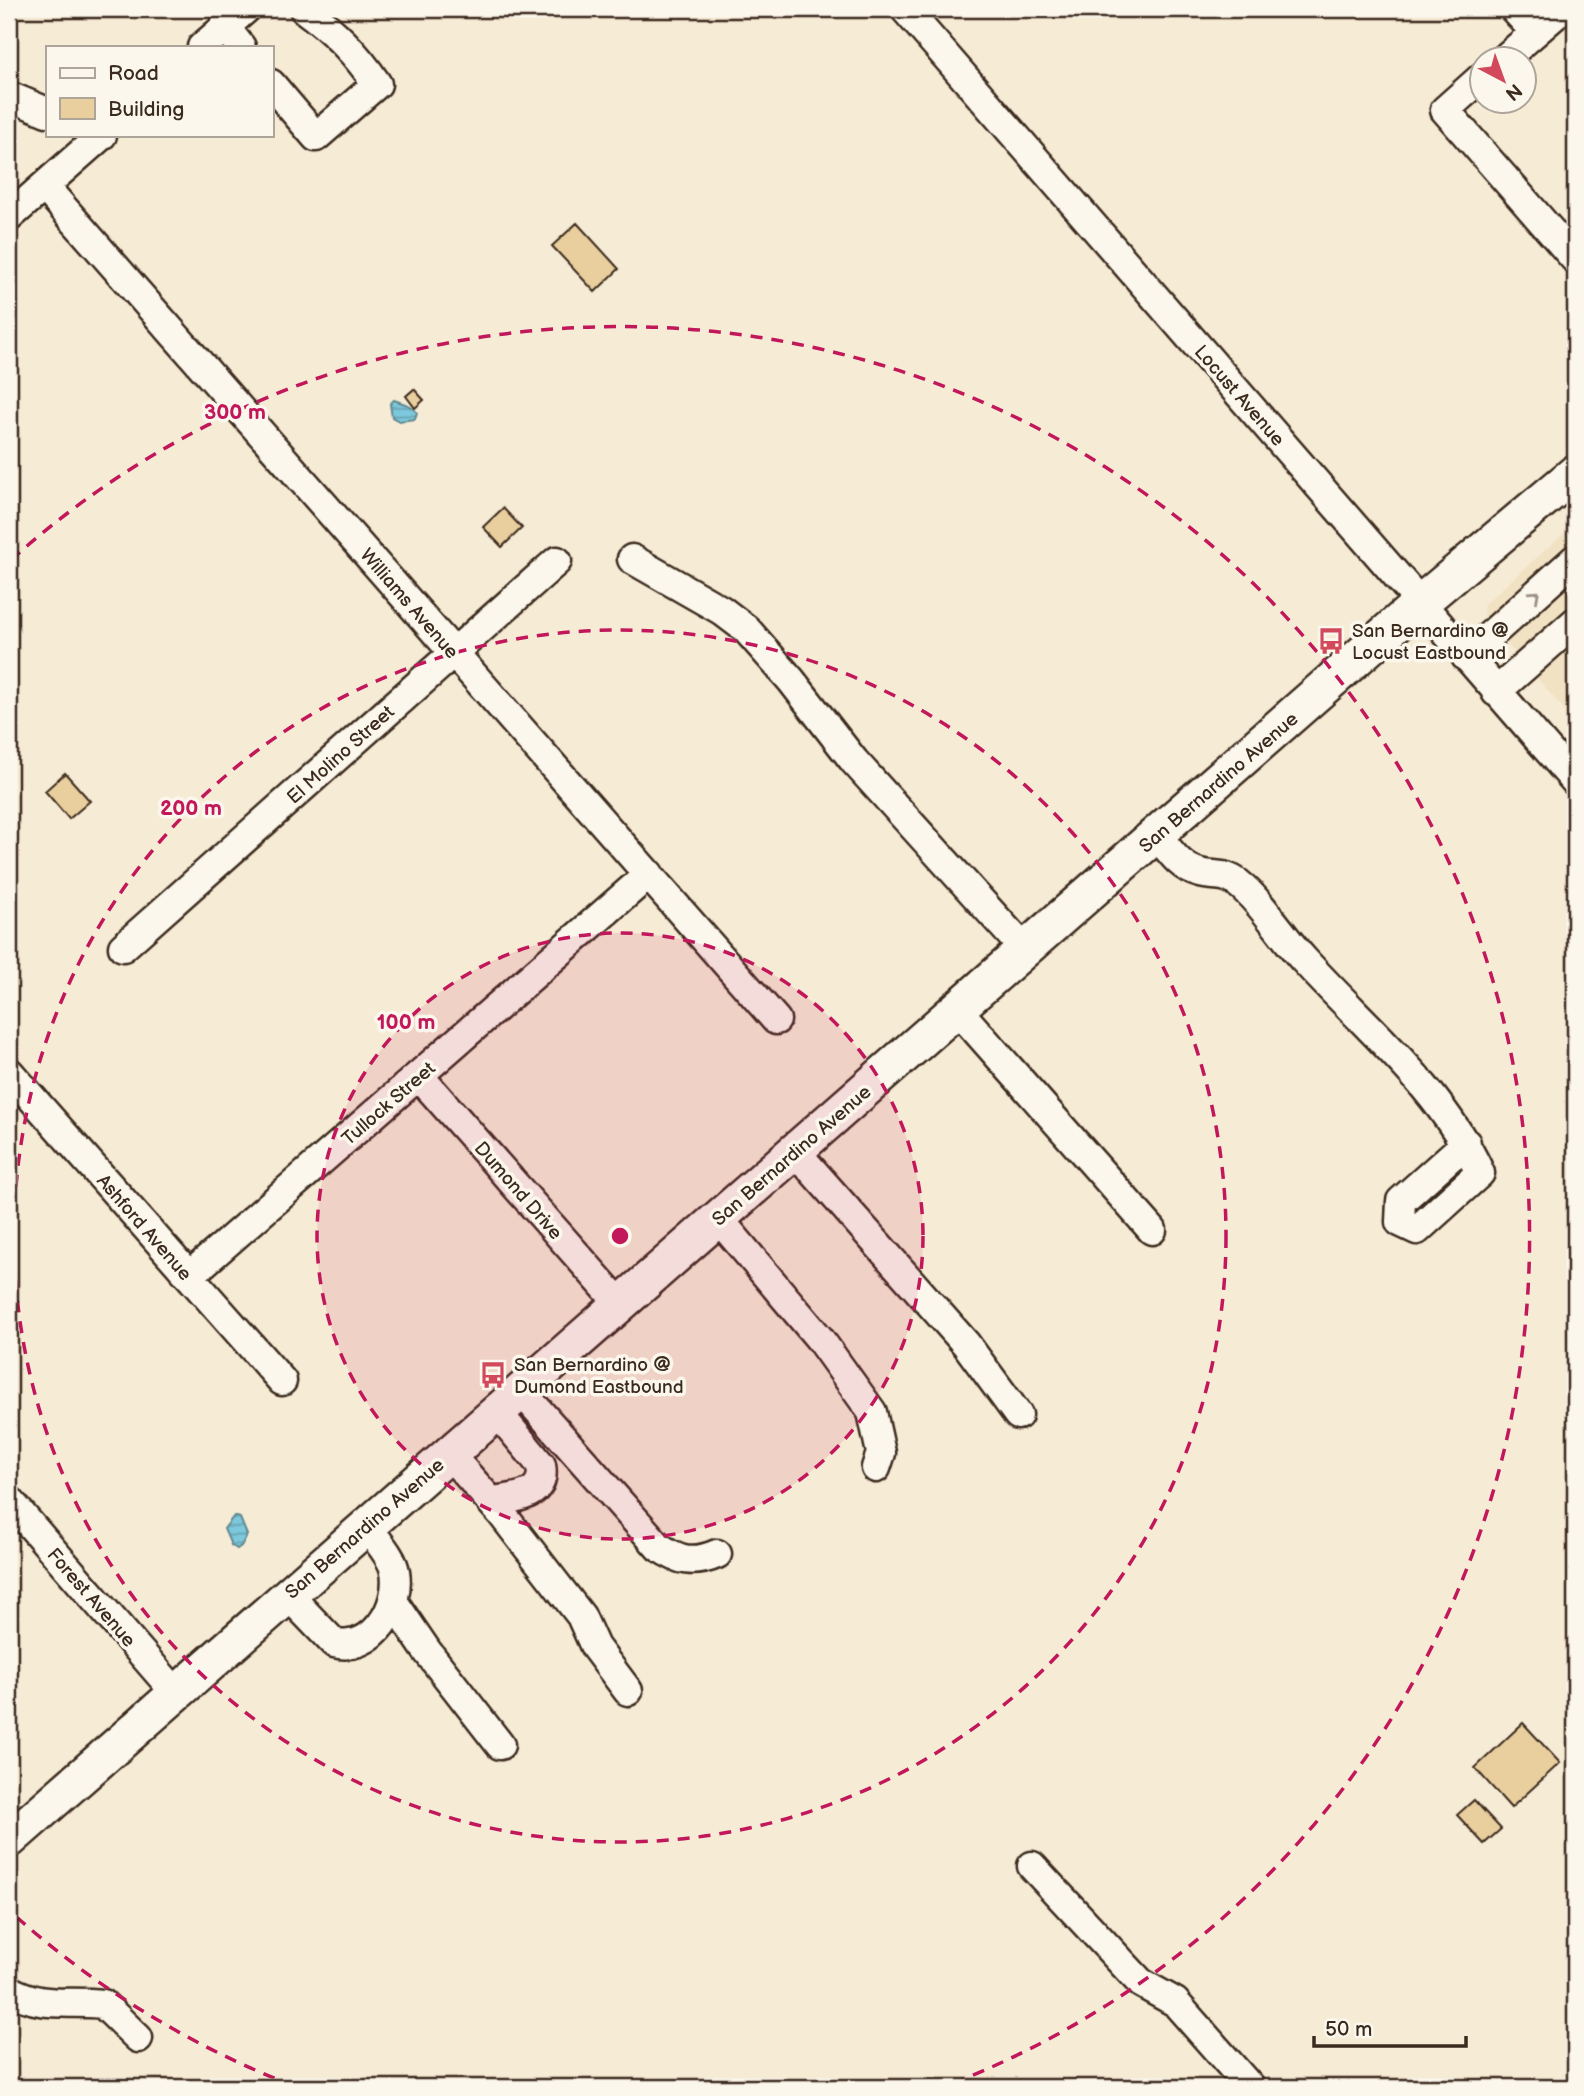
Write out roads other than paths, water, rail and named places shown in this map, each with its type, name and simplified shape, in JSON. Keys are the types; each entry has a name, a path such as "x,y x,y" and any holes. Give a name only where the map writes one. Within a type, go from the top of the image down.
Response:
{"main road":[{"name":"San Bernardino Avenue","path":"9,1839 1420,603 1575,473"}],"street":[{"path":"205,46 233,37 246,9"},
{"path":"273,86 316,136 377,84 357,55 332,30 304,9"},
{"name":"Locust Avenue","path":"905,9 1496,692 1574,777"},
{"path":"1514,9 1535,32"},
{"path":"1519,46 1562,9"},
{"path":"1468,89 1444,110 1569,240"},
{"path":"9,96 46,112"},
{"path":"9,217 44,186 90,138"},
{"name":"Williams Avenue","path":"44,186 776,1020"},
{"path":"632,559 721,610 746,629 791,680 854,761 1025,950"},
{"path":"1466,657 1575,559"},
{"name":"El Molino Street","path":"124,947 557,561"},
{"path":"1496,692 1575,622"},
{"path":"1157,835 1183,866 1201,874 1216,872 1240,884 1306,962 1356,1011 1424,1087 1466,1143"},
{"name":"Tullock Street","path":"189,1276 649,874"},
{"path":"957,1009 1152,1230"},
{"name":"Ashford Avenue","path":"9,1072 282,1381"},
{"name":"Dumond Drive","path":"419,1076 620,1304"},
{"path":"794,1151 966,1344 1018,1415"},
{"path":"718,1218 819,1338 872,1412 881,1453 876,1468"},
{"path":"491,1501 527,1494 539,1486 543,1474 509,1401"},
{"path":"509,1401 659,1548 685,1561 702,1561 717,1554"},
{"path":"449,1454 491,1501 580,1616 595,1647 628,1691"},
{"name":"Forest Avenue","path":"9,1500 176,1693"},
{"path":"288,1595 326,1637 344,1645 367,1637 380,1626 393,1601 395,1569 367,1526"},
{"path":"393,1601 427,1651 500,1745"},
{"path":"1032,1866 1142,1983 1175,2002 1250,2087"},
{"path":"9,1990 26,2000 48,2005 103,2004 138,2038"}],"water":[{"path":"394,400 417,412 415,419 399,421 392,417 390,404"},
{"path":"234,1516 240,1518 247,1535 237,1549 231,1545 224,1529"}],"place":[{"name":"San Bernardino @ Locust Eastbound","path":"1331,641"},
{"name":"San Bernardino @ Dumond Eastbound","path":"493,1375"}]}
